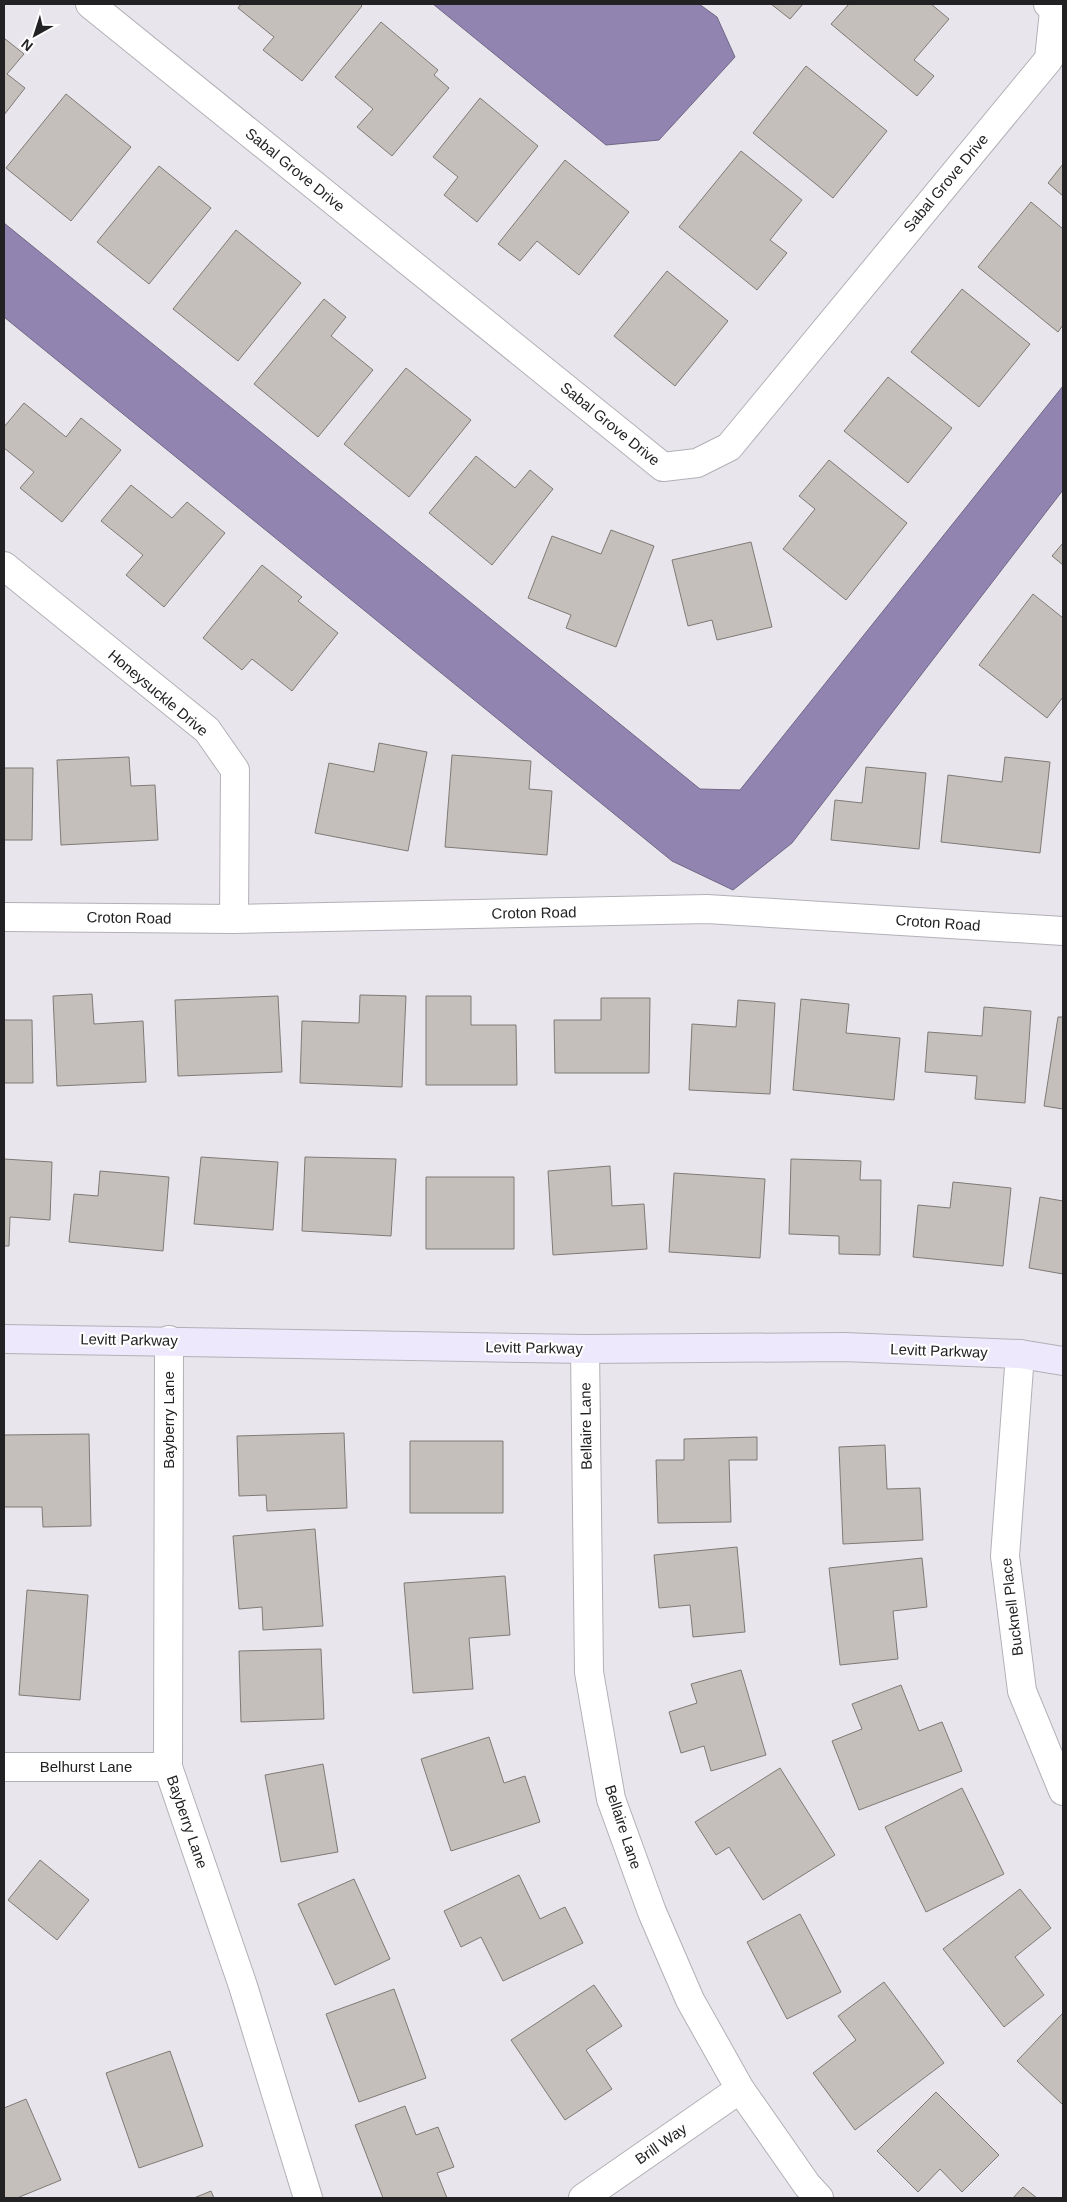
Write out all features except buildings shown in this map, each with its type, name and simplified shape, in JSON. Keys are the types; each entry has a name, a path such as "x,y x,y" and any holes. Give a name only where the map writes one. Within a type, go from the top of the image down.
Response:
{"street":[{"name":"Sabal Grove Drive","path":"90,4 663,467 697,463 729,447 1049,59 1054,11 1048,4"},
{"name":"Honeysuckle Drive","path":"4,566 207,730 236,770 234,919"},
{"name":"Croton Road","path":"4,917 234,919 707,909 1063,931"},
{"name":"Levitt Parkway","path":"4,1339 169,1340 585,1349 844,1347 1020,1354 1063,1361"},
{"name":"Bayberry Lane","path":"169,1340 168,1767 243,1986 308,2198"},
{"name":"Bellaire Lane","path":"585,1349 589,1672 611,1799 652,1912 683,1982 740,2089 807,2185 819,2198"},
{"name":"Bucknell Place","path":"1020,1354 1005,1556 1022,1691 1063,1791"},
{"name":"Belhurst Lane","path":"4,1767 168,1767"},
{"name":"Brill Way","path":"583,2198 740,2089"}],"shaded area":[{"path":"433,4 699,4 717,17 735,57 659,140 606,145"},
{"path":"4,223 700,789 740,790 1063,386 1063,490 792,843 733,890 672,861 4,317"}]}
